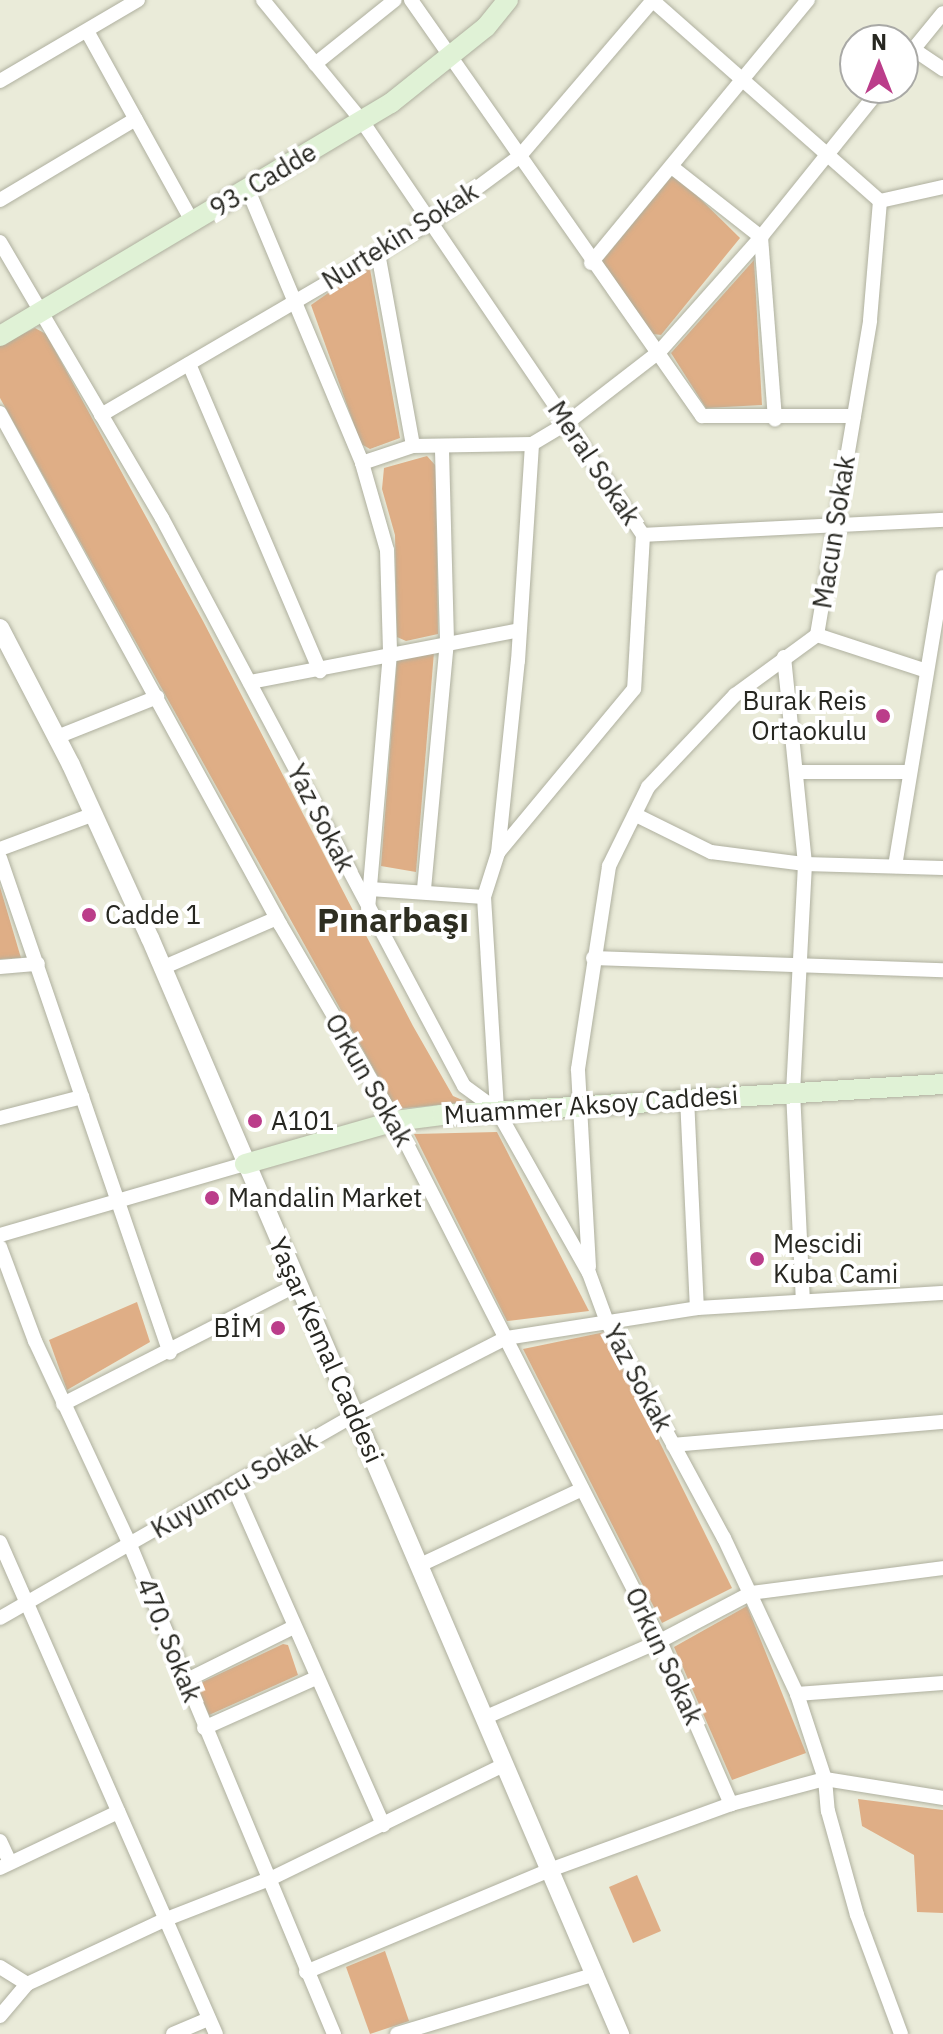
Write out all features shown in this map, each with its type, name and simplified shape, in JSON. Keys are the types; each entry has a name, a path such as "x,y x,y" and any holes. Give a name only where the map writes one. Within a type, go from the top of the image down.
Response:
{"main road":[{"name":"93. Cadde","path":"0,336 362,121 486,27 508,0"},
{"name":"Muammer Aksoy Caddesi","path":"245,1164 395,1121 497,1110 578,1108 793,1091 942,1084"}],"street":[{"name":"Meral Sokak","path":"263,0 362,121 643,535 634,689 498,853 484,897 497,1110"},
{"path":"315,64 395,0"},
{"path":"411,0 591,263 659,352 702,416 775,419 854,416"},
{"path":"652,0 829,151 880,201 943,187"},
{"name":"Nurtekin Sokak","path":"101,415 431,222 519,157 652,0"},
{"path":"591,263 808,0"},
{"path":"0,81 133,1"},
{"path":"919,42 943,13"},
{"path":"87,31 193,223"},
{"path":"919,53 943,69"},
{"path":"362,463 413,446 442,449 532,444 567,423 659,352 761,237 868,104"},
{"path":"0,200 136,119"},
{"path":"672,167 761,237 775,419"},
{"path":"248,190 362,463 387,550 390,653 368,909"},
{"name":"Macun Sokak","path":"589,1273 578,1108 593,958 609,866 648,787 735,695 817,635 854,416 880,201"},
{"name":"Yaz Sokak","path":"0,242 250,682 464,1086 497,1110 589,1273 607,1322 751,1593 797,1694 825,1779 828,1811 857,1915 901,2034"},
{"path":"378,253 413,446"},
{"path":"189,364 320,671"},
{"name":"Orkun Sokak","path":"0,413 277,918 395,1121 660,1641 731,1804"},
{"path":"498,853 519,630 532,444"},
{"path":"424,889 447,641 442,449"},
{"path":"643,535 943,520"},
{"path":"895,866 924,670 943,577"},
{"name":"Yaşar Kemal Caddesi","path":"0,628 94,814 162,968 486,1717 547,1871 596,1974 620,2034"},
{"path":"250,682 320,671 447,641 519,630"},
{"path":"817,635 924,670"},
{"path":"784,657 799,772 805,864 793,1091 803,1300"},
{"path":"57,737 157,697"},
{"path":"799,772 909,772"},
{"path":"0,849 94,814"},
{"path":"636,815 711,852 805,864 943,868"},
{"path":"0,858 170,1353"},
{"path":"370,889 424,889 484,897"},
{"path":"162,968 277,918"},
{"path":"593,958 943,970"},
{"path":"0,967 38,964"},
{"path":"942,1084 943,1099"},
{"path":"0,1118 82,1097"},
{"path":"687,1098 697,1308"},
{"path":"0,1235 245,1164"},
{"name":"470. Sokak","path":"0,1247 63,1404 130,1545 204,1728 272,1878 306,1972 334,2034"},
{"path":"63,1404 170,1353 297,1285"},
{"name":"Kuyumcu Sokak","path":"0,1618 355,1415 506,1338 697,1308 943,1293"},
{"path":"673,1445 943,1422"},
{"path":"233,1486 383,1825"},
{"path":"420,1565 582,1489"},
{"path":"0,1542 216,2034"},
{"path":"486,1717 660,1641 751,1593 943,1568"},
{"path":"185,1681 294,1627"},
{"path":"204,1728 316,1678"},
{"path":"797,1694 943,1683"},
{"path":"0,2016 27,1984 164,1920 272,1878 506,1764"},
{"path":"306,1972 547,1871 731,1804 825,1779 943,1798"},
{"path":"0,1841 5,1865 118,1812"},
{"path":"0,1967 27,1984"},
{"path":"397,2034 596,1974"},
{"path":"173,2034 208,2019"}],"shaded area":[{"path":"671,177 678,177 740,238 661,335 653,334 602,261"},
{"path":"754,260 762,405 706,408 671,353"},
{"path":"370,269 400,438 370,449 361,444 311,305 361,270"},
{"path":"35,328 46,334 203,621 413,1026 453,1096 467,1102 396,1109 0,398 0,345"},
{"path":"427,456 436,466 438,634 406,641 397,637 395,535 382,489 384,468"},
{"path":"434,652 416,872 381,866 397,660"},
{"path":"0,887 21,958 0,959"},
{"path":"497,1132 589,1311 507,1321 414,1134"},
{"path":"137,1302 150,1342 67,1390 49,1340"},
{"path":"605,1332 732,1588 662,1623 523,1349"},
{"path":"747,1606 806,1753 732,1780 674,1647"},
{"path":"283,1644 288,1645 298,1675 209,1715 196,1685"},
{"path":"858,1799 943,1810 943,1913 917,1912 914,1855 862,1826"},
{"path":"637,1875 661,1931 633,1943 609,1887"},
{"path":"385,1951 409,2021 370,2034 346,1967"}],"place":[{"name":"Burak Reis Ortaokulu","path":"883,716"},
{"name":"Cadde 1","path":"89,915"},
{"name":"A101","path":"255,1121"},
{"name":"Mandalin Market","path":"212,1198"},
{"name":"Mescidi Kuba Cami","path":"757,1259"},
{"name":"BİM","path":"278,1328"}],"district":[{"name":"Pınarbaşı","path":"393,920"}]}
